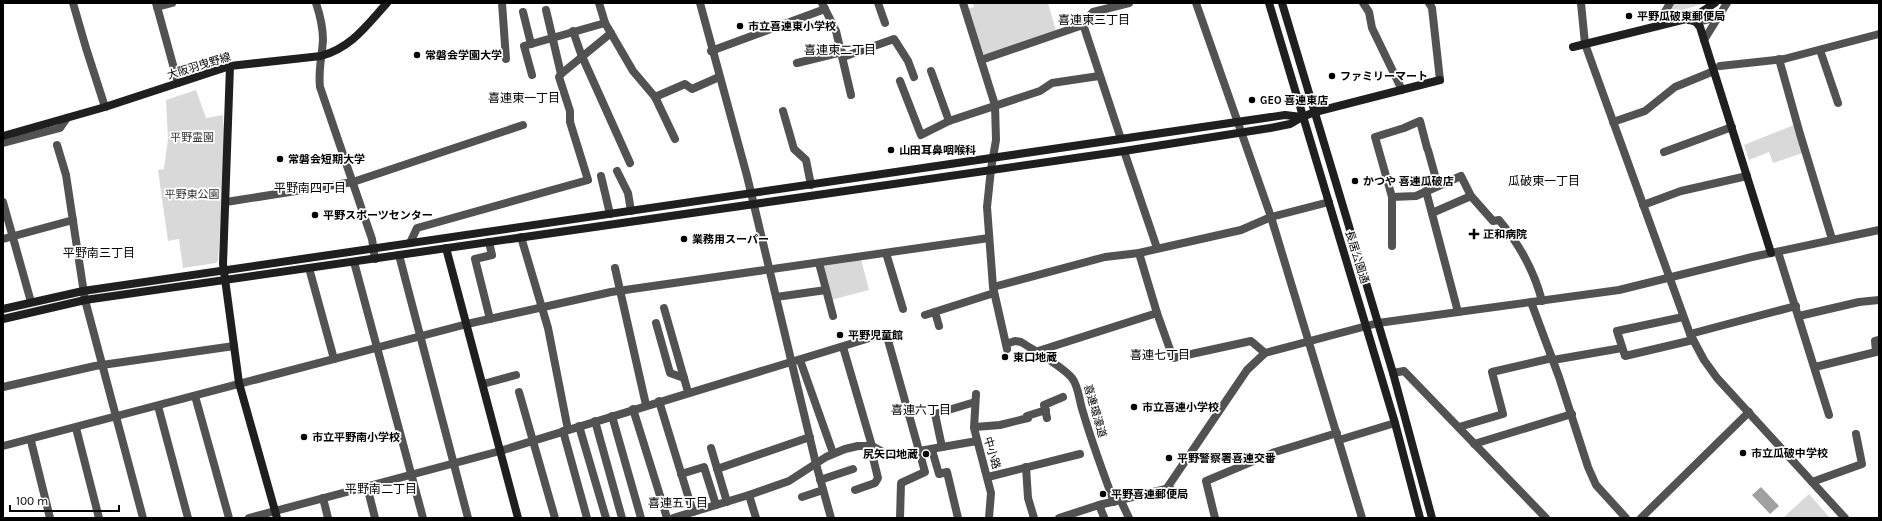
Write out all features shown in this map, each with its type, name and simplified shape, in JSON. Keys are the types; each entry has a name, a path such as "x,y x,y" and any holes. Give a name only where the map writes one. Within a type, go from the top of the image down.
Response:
{"street":[{"path":"73,3 105,107"},
{"path":"172,3 156,5 178,83"},
{"path":"316,3 322,22 321,56 318,75 320,87 372,238 375,258"},
{"name":"大阪羽曳野線","path":"3,136 105,107 230,66 321,56 335,52 349,43 388,3"},
{"path":"502,3 506,59"},
{"path":"599,3 605,23 633,71 655,97 674,139"},
{"path":"700,3 711,51 733,124 776,296 796,362 832,453"},
{"path":"878,3 885,23"},
{"path":"963,3 995,105 996,140 987,207 994,290"},
{"path":"981,60 1080,26 1093,12 1129,3"},
{"path":"1196,3 1271,217 1362,518"},
{"name":"長居公園通","path":"1269,3 1395,423 1420,518"},
{"name":"長居公園通","path":"1282,3 1393,373 1432,518"},
{"path":"1363,3 1369,12 1372,28 1402,90"},
{"path":"3,319 85,300 1124,151 1290,124 1315,112 1440,80 1432,8 1429,3"},
{"path":"1581,3 1585,44 1683,317 1692,337 1717,378 1845,518"},
{"path":"1657,26 1670,3"},
{"path":"1693,21 1715,3"},
{"path":"1704,40 1727,3"},
{"path":"711,51 824,6 836,31 843,55 851,95"},
{"path":"410,243 418,228 588,180 570,122 570,111 559,77 561,74 546,10"},
{"path":"523,12 531,44"},
{"path":"1573,47 1657,26 1710,19 1720,14"},
{"path":"1693,21 1700,27 1717,69 1732,127 1747,176 1774,252 1796,306 1829,415"},
{"path":"532,75 524,46 605,23"},
{"path":"1083,24 1121,140"},
{"path":"573,31 583,58 630,163"},
{"path":"561,74 583,58 611,33"},
{"path":"1613,122 1645,111 1675,87 1717,69 1779,59 1820,50 1879,34"},
{"path":"796,63 843,55 894,39 908,61 914,77"},
{"path":"1820,50 1838,103"},
{"path":"1779,59 1832,239"},
{"path":"230,66 223,271 224,281 239,383 276,515"},
{"path":"931,72 949,121"},
{"path":"900,81 921,135 949,121 1040,91 1052,83 1099,76"},
{"path":"655,97 685,84 692,89 719,77"},
{"path":"783,111 794,149 806,160 811,185"},
{"path":"3,309 83,291 536,224 993,159 1285,115 1302,117"},
{"path":"3,143 60,128 67,118"},
{"path":"1392,246 1392,197 1375,137 1404,128 1420,121 1438,186"},
{"path":"226,202 353,182 523,125"},
{"path":"1664,152 1732,127"},
{"path":"57,146 66,175 85,300 143,518"},
{"path":"1124,151 1157,248"},
{"path":"617,171 628,193 631,211"},
{"path":"602,176 610,214"},
{"path":"1392,197 1416,196 1461,176 1471,196 1493,221 1500,220 1517,242 1536,278 1542,301"},
{"path":"1643,205 1681,191 1747,176"},
{"path":"1426,191 1458,312"},
{"path":"1432,213 1471,196"},
{"path":"3,202 31,302"},
{"path":"925,316 994,290 1105,257 1139,253 1241,230 1271,217 1329,202"},
{"path":"3,239 73,220"},
{"path":"536,224 536,235"},
{"path":"1059,518 1099,505 1169,488 1247,370 1265,353 1310,342 1378,322 1619,290 1774,252 1879,230"},
{"path":"521,237 548,328 565,430 587,518"},
{"path":"3,446 31,440 239,383 467,324 620,291 989,238"},
{"path":"489,242 492,255 475,259 490,319"},
{"path":"446,248 518,518"},
{"path":"886,253 903,309"},
{"path":"1139,253 1157,313 1173,358 1251,341 1265,353"},
{"path":"399,255 468,518"},
{"path":"354,262 423,518"},
{"path":"819,263 834,316"},
{"path":"309,268 334,359"},
{"path":"615,268 646,405"},
{"path":"776,296 826,290"},
{"name":"喜連環濠道","path":"994,290 1006,344 1016,341 1022,342 1035,352 1065,370 1077,387 1079,399 1094,448 1118,501 1129,518"},
{"path":"1799,316 1859,302 1879,300"},
{"path":"1531,302 1572,414 1588,467 1596,485 1626,518"},
{"path":"1683,317 1617,331 1625,356 1796,306"},
{"path":"664,308 688,392"},
{"path":"935,312 939,326"},
{"path":"1035,352 1157,313"},
{"path":"656,323 670,373 684,378"},
{"path":"249,518 276,515 323,498 500,450 688,392 796,362 886,333 925,472 901,483 899,487 900,518"},
{"path":"1815,367 1876,352 1875,341 1879,340"},
{"path":"3,387 103,365 234,346"},
{"path":"843,347 871,446 878,478 875,483 855,490"},
{"path":"1459,427 1503,414 1492,372 1552,359 1622,348"},
{"path":"796,362 816,464 831,518"},
{"path":"1393,373 1404,371 1546,518"},
{"path":"483,384 516,375"},
{"path":"519,392 534,440 555,518"},
{"name":"中小路","path":"976,394 974,427 991,493 989,518"},
{"path":"196,396 229,518"},
{"path":"974,427 1000,425 1028,417 1047,414 1044,405 1063,397"},
{"path":"659,401 693,512"},
{"path":"942,447 935,414 975,402"},
{"path":"158,406 188,518"},
{"path":"633,409 667,518"},
{"path":"1641,518 1749,412"},
{"path":"1474,444 1572,414"},
{"path":"612,416 641,518"},
{"path":"595,421 622,518"},
{"path":"1215,518 1206,481 1275,452 1395,423"},
{"path":"579,426 606,518"},
{"path":"76,428 99,518"},
{"path":"1812,482 1862,464 1856,434"},
{"path":"717,469 810,437"},
{"path":"31,440 50,518"},
{"path":"673,518 716,504 749,496 789,481 832,453 858,446 871,446 890,456 932,450 977,441"},
{"path":"711,448 727,502"},
{"path":"932,450 939,474 947,472 958,518"},
{"path":"988,477 1080,454"},
{"path":"681,474 704,467 716,504"},
{"path":"1026,467 1028,498 1034,518"},
{"path":"820,480 853,469"},
{"path":"367,486 375,518"},
{"path":"802,496 823,490"},
{"path":"749,496 756,518"},
{"path":"323,498 328,518"},
{"path":"1099,505 1104,517 1103,518"}],"green space":[{"path":"1048,3 1056,31 985,55 982,53 968,9 974,7 973,4"},
{"path":"1673,3 1705,3 1666,15"},
{"name":"平野東公園","path":"196,90 206,118 223,115 225,151 218,261 216,263 183,268 179,239 168,241 158,170 164,169 168,139 166,100"},
{"path":"1794,125 1803,153 1773,163 1769,152 1749,160 1744,145"},
{"path":"861,259 869,290 831,300 822,265"},
{"path":"1809,494 1830,518 1783,518"}],"shaded area":[{"path":"1761,487 1779,506 1770,514 1752,495"}],"place":[{"name":"平野瓜破東郵便局","path":"1629,16"},
{"name":"市立喜連東小学校","path":"740,26"},
{"name":"常磐会学園大学","path":"417,55"},
{"name":"ファミリーマート","path":"1332,76"},
{"name":"GEO 喜連東店","path":"1252,100"},
{"name":"山田耳鼻咽喉科","path":"891,150"},
{"name":"常磐会短期大学","path":"280,159"},
{"name":"かつや 喜連瓜破店","path":"1355,181"},
{"name":"平野スポーツセンター","path":"315,215"},
{"name":"正和病院","path":"1474,234"},
{"name":"業務用スーパー","path":"684,239"},
{"name":"平野児童館","path":"840,335"},
{"name":"東口地蔵","path":"1005,357"},
{"name":"市立喜連小学校","path":"1134,407"},
{"name":"市立平野南小学校","path":"304,437"},
{"name":"市立瓜破中学校","path":"1743,453"},
{"name":"尻矢口地蔵","path":"926,454"},
{"name":"平野警察署喜連交番","path":"1169,458"},
{"name":"平野喜連郵便局","path":"1103,494"}],"district":[{"name":"喜連東三丁目","path":"1094,20"},
{"name":"喜連東二丁目","path":"840,50"},
{"name":"喜連東一丁目","path":"524,98"},
{"name":"瓜破東一丁目","path":"1544,181"},
{"name":"平野南四丁目","path":"310,188"},
{"name":"平野南三丁目","path":"99,253"},
{"name":"喜連七丁目","path":"1160,355"},
{"name":"喜連六丁目","path":"921,410"},
{"name":"平野南二丁目","path":"381,489"},
{"name":"喜連五丁目","path":"678,503"}],"park label":[{"name":"平野霊園","path":"192,137"}]}
